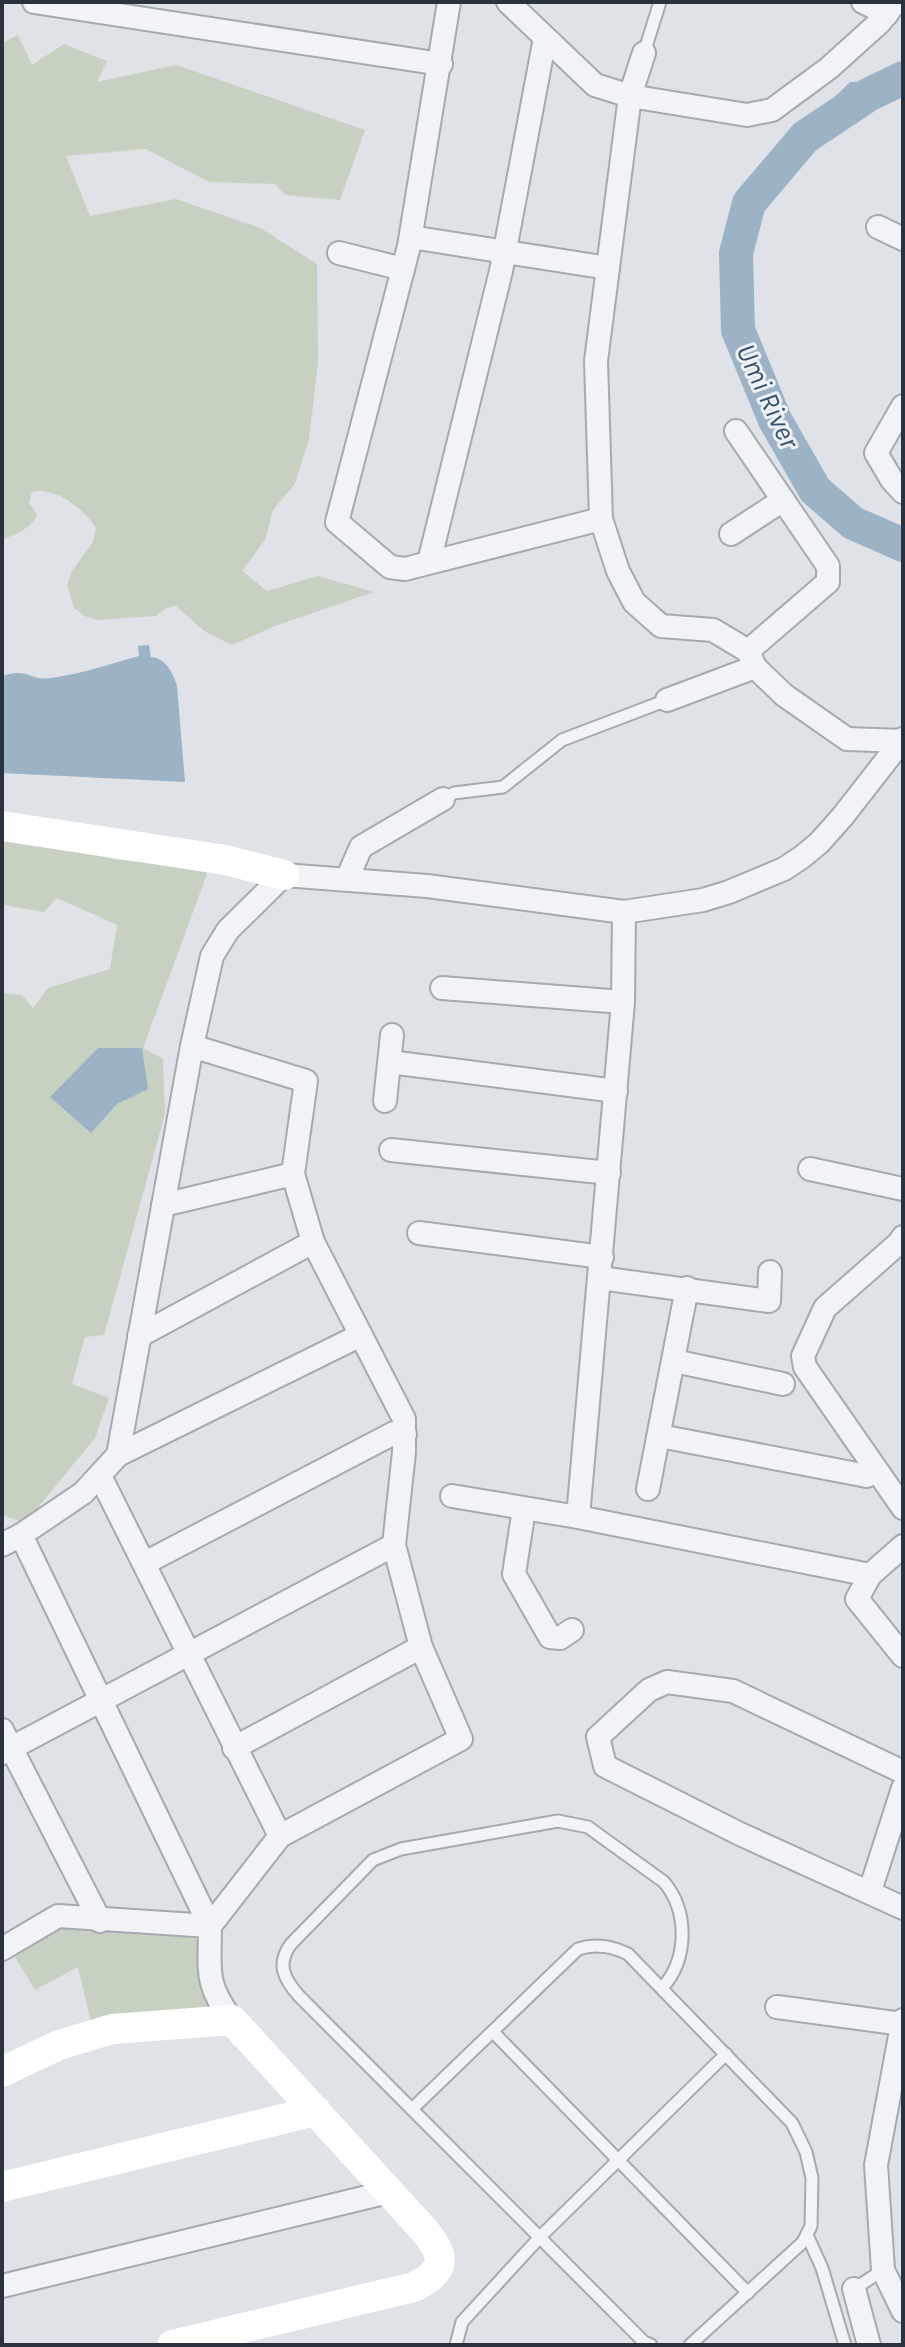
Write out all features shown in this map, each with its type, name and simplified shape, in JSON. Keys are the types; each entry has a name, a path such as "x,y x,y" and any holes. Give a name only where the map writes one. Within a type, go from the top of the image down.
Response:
{"street":[{"path":"34,2 131,10 441,64"},
{"path":"449,2 411,237 337,522 390,567 405,569 601,519"},
{"path":"508,2 595,85 630,96 747,115 772,110 829,68 891,8"},
{"path":"863,2 891,8"},
{"path":"429,562 505,252 545,38"},
{"path":"644,53 630,96 596,361 601,519 618,571 634,602 661,626 713,630 752,659 784,695 847,739 903,740"},
{"path":"878,227 903,239"},
{"path":"411,237 608,268"},
{"path":"339,253 403,269"},
{"path":"903,406 876,453 903,492"},
{"path":"667,700 752,659 828,582 828,566 736,431"},
{"path":"731,534 783,500"},
{"path":"2,826 225,860 284,875 427,886 624,912 703,900 784,869 819,843 903,740"},
{"path":"347,879 361,847 443,799"},
{"path":"118,1455 192,1046 212,956 228,930 284,875"},
{"path":"578,1517 623,1002 624,912"},
{"path":"442,988 623,1002"},
{"path":"385,1101 392,1035"},
{"path":"192,1046 306,1081 293,1174 313,1242 404,1419 394,1545 421,1647 461,1739 280,1836 210,1926"},
{"path":"390,1062 616,1091"},
{"path":"391,1150 609,1173"},
{"path":"810,1169 903,1189"},
{"path":"163,1205 293,1174"},
{"path":"419,1233 687,1288 769,1301 770,1272"},
{"path":"903,1237 825,1308 803,1356 805,1367 903,1508"},
{"path":"139,1336 313,1242"},
{"path":"648,1489 687,1288"},
{"path":"172,2345 414,2287 432,2278 440,2268 440,2256 436,2245 219,2003 210,1984 210,1926 101,1701 12,1540 83,1493 118,1455 361,1335"},
{"path":"674,1361 783,1384"},
{"path":"145,1563 394,1433 405,1434"},
{"path":"660,1436 867,1476 875,1471"},
{"path":"100,1476 280,1836"},
{"path":"452,1496 578,1517 870,1575"},
{"path":"524,1509 514,1574 550,1637 560,1638 572,1630"},
{"path":"100,1921 5,1744 101,1701 394,1545"},
{"path":"903,1546 870,1575 857,1599 903,1656"},
{"path":"234,1748 421,1647"},
{"path":"903,1772 733,1691 667,1682 649,1690 598,1737 605,1766 740,1834 903,1908"},
{"path":"870,1891 903,1788"},
{"path":"3,1947 58,1916 210,1926"},
{"path":"777,2007 902,2022 876,2165 883,2270 903,2311"},
{"path":"2,2072 59,2045 112,2029 232,2020"},
{"path":"2,2187 316,2111"},
{"path":"2,2286 388,2192"},
{"path":"854,2289 869,2345"}],"lane":[{"path":"644,53 660,2"},
{"path":"443,799 454,793 503,787 562,740 667,700"},
{"path":"651,2345 644,2342 299,1996 283,1974 283,1961 291,1944 373,1860 401,1849 558,1821 588,1827 671,1889 683,1930 672,1977 662,1988"},
{"path":"412,2109 578,1949 603,1945 628,1954 789,2117 806,2152 812,2178 811,2226 807,2235 796,2250 690,2345"},
{"path":"493,2032 748,2293"},
{"path":"456,2345 462,2322 540,2237 726,2054"},
{"path":"807,2235 822,2268 845,2345"},
{"path":"854,2289 883,2270"}],"green space":[{"path":"18,35 32,65 64,44 107,61 97,82 176,65 365,130 340,200 285,195 275,184 209,182 146,149 66,156 90,216 176,199 260,228 317,264 318,362 309,439 295,484 273,510 265,540 242,571 267,591 318,576 374,592 275,626 232,645 204,631 176,606 166,608 156,616 98,620 74,608 67,585 72,571 93,542 96,528 77,507 59,496 50,492 32,492 29,503 37,514 35,519 2,540 2,43"},
{"path":"2,836 118,860 165,863 194,847 207,874 143,1048 163,1059 165,1114 104,1335 85,1337 72,1384 109,1398 95,1438 25,1523 2,1515 2,993 22,995 33,1008 48,988 110,969 117,925 57,898 44,912 4,905"},
{"path":"73,1927 204,1932 201,1984 214,2011 92,2027 78,1967 35,1990 15,1957 57,1930"}],"water":[{"path":"903,62 903,86 876,109 866,104 804,148 793,138 850,82 880,81"},
{"path":"149,645 151,657 165,663 177,686 185,782 2,773 2,676 23,673 51,678 73,674 139,656 138,646"},
{"path":"98,1048 142,1048 148,1089 117,1104 91,1133 50,1097"}],"waterway":[{"name":"Umi River","path":"903,78 868,95 805,137 749,203 736,253 738,330 775,420 815,490 853,523 903,545"}]}
